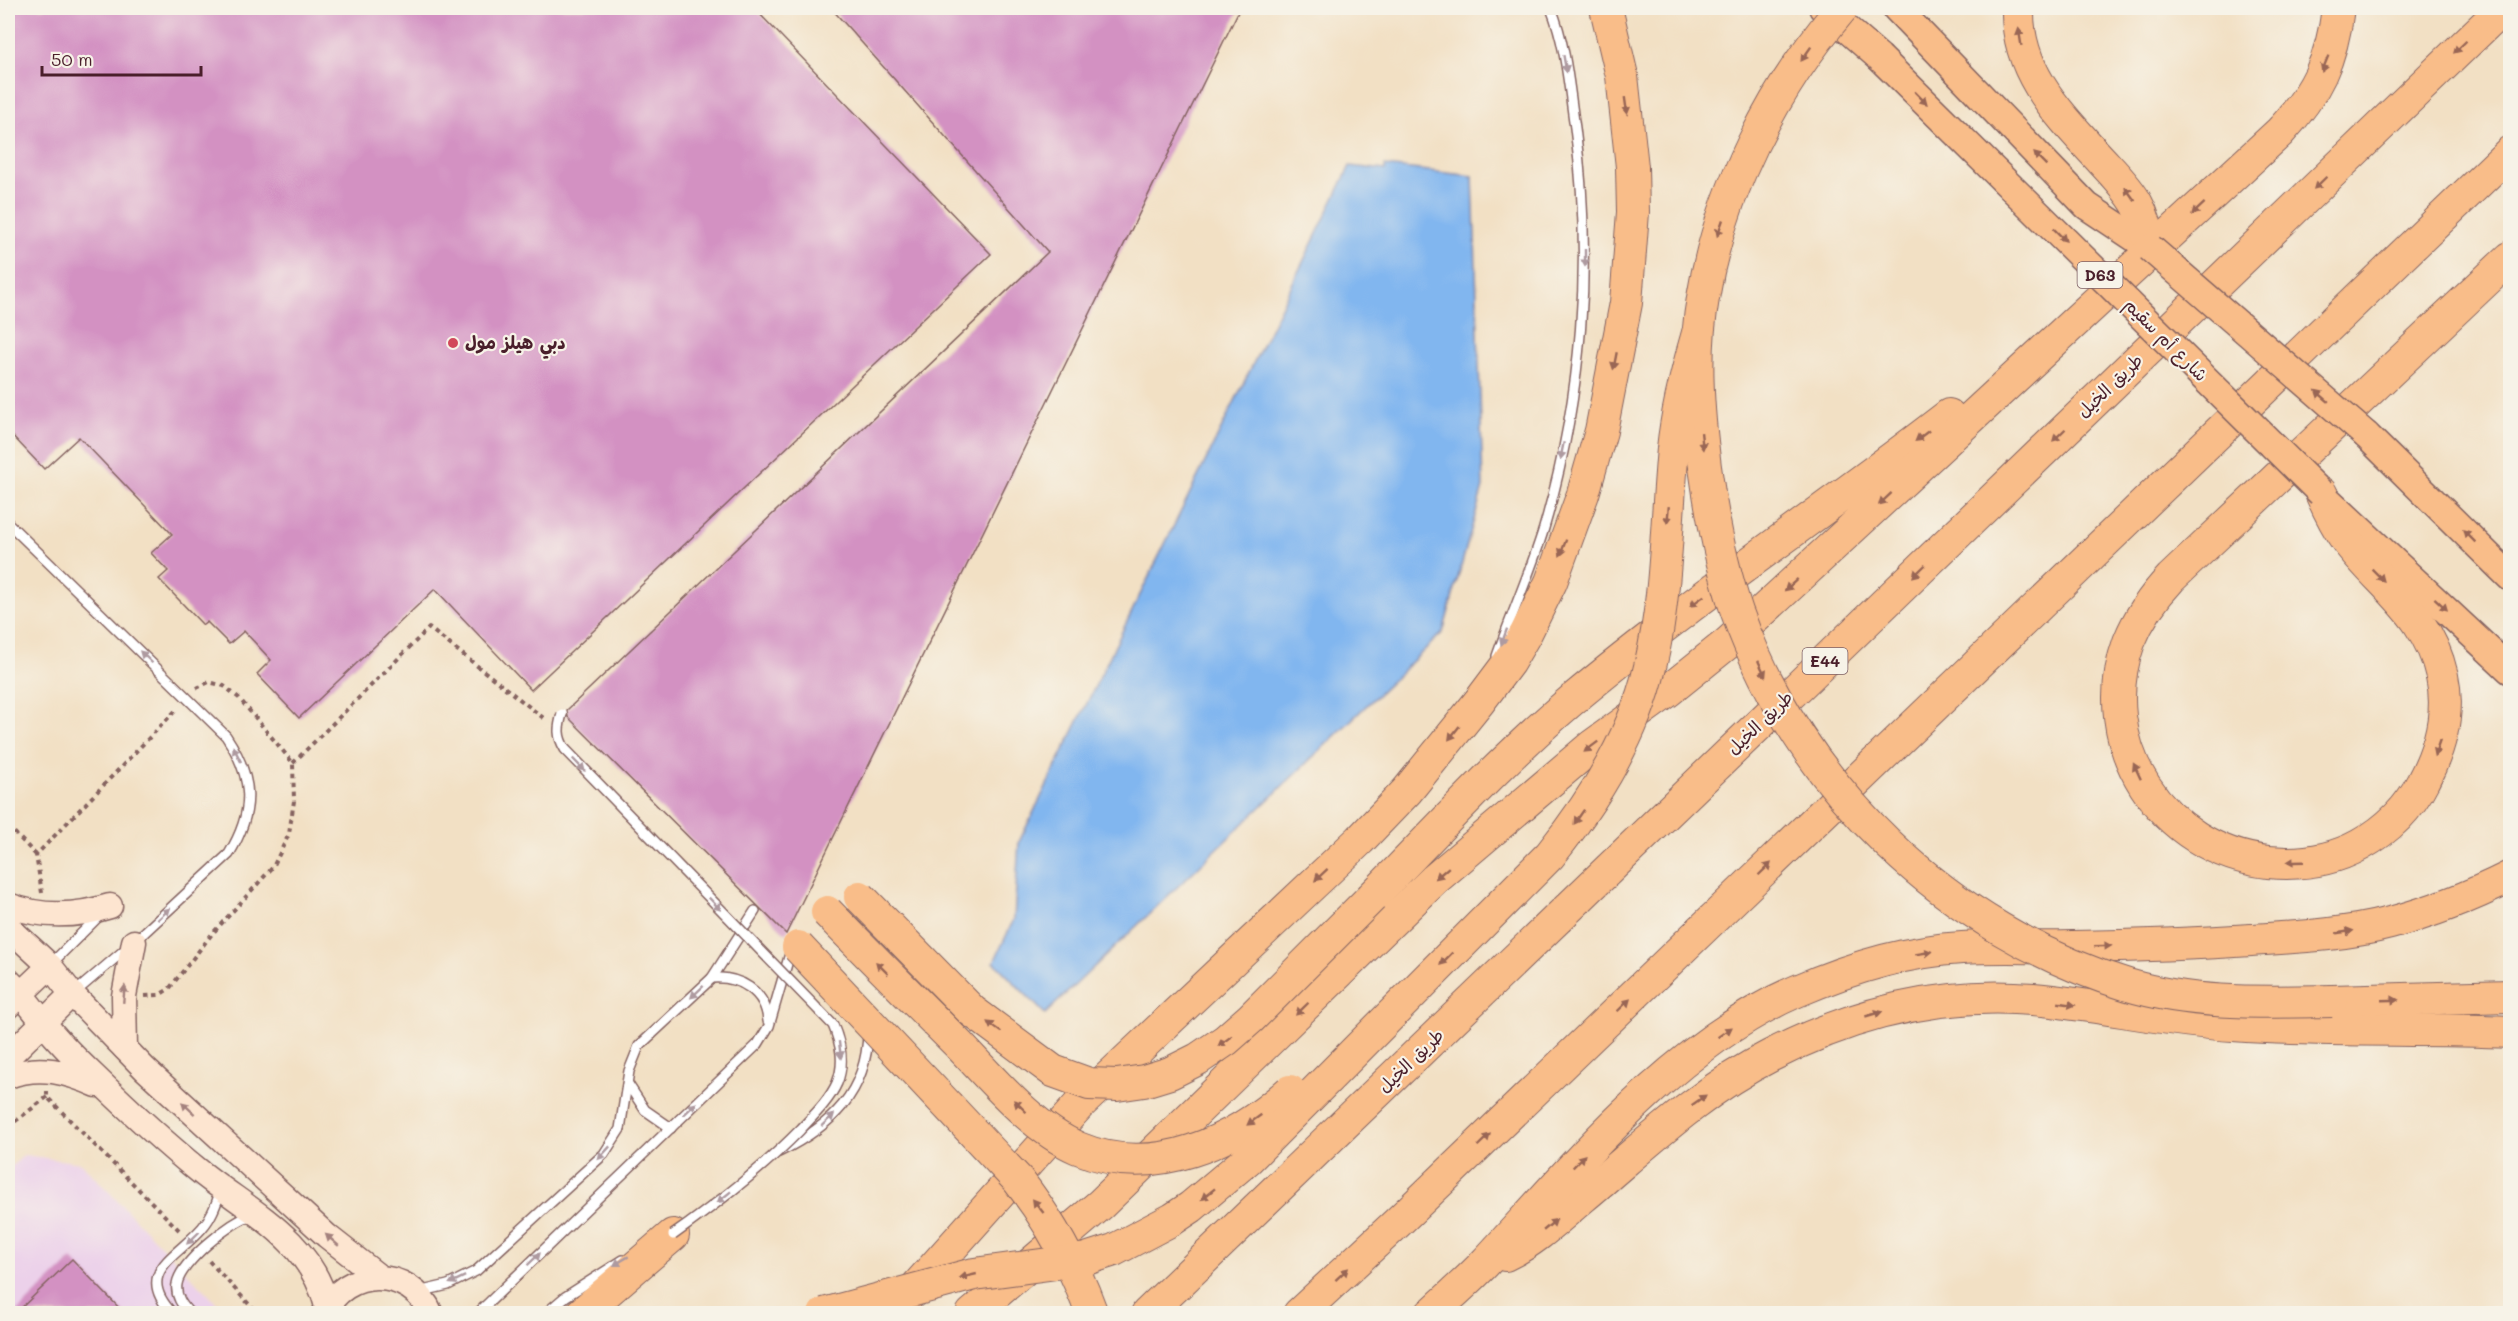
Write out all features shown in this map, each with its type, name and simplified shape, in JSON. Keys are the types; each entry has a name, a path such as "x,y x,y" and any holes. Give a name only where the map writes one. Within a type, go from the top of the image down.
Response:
{"highway":[{"path":"892,1314 1079,1105 1360,840 1413,783 1509,662 1535,616 1573,524 1601,431 1626,303 1633,224 1632,167 1622,76 1606,8"},
{"path":"824,1314 974,1274 1086,1259 1114,1250 1154,1230 1191,1207 1230,1175 1550,855 1585,809 1635,716 1655,645 1677,420 1682,391 1698,333 1708,271 1718,231 1749,153 1790,77 1842,8"},
{"path":"2018,8 2020,40 2037,84 2053,106 2128,191 2143,218 2150,248"},
{"path":"972,1314 1101,1204 1434,880 1592,746 1668,691 1729,642 2272,140 2300,111 2316,87 2335,33 2338,8"},
{"name":"طريق الخيل","path":"1147,1314 2503,8"},
{"path":"1299,1314 1397,1223 2511,152"},
{"path":"2321,493 2346,540 2397,594 2428,636 2442,675 2446,702 2443,725 2436,751 2416,795 2403,811 2370,839 2352,849 2318,860 2289,863 2253,860 2233,855 2194,837 2162,810 2138,776 2123,734 2120,711 2120,688 2129,643 2147,606 2171,578 2511,258"},
{"path":"1698,333 1700,419 1709,497 1722,562 1739,616 1762,668 1790,721 1823,770 1869,825 1919,871 1981,916 2051,955 2106,977 2147,990 2190,998 2234,1001 2511,996"},
{"path":"860,897 972,1011 1053,1071 1089,1084 1117,1086 1170,1073 1226,1041 1526,742 1651,635 1861,483 2013,365 2055,342"},
{"path":"1431,1314 1482,1266 1537,1204 1597,1142 1690,1056 1731,1027 1794,992 1848,971 1892,959 1961,948 2179,944 2321,935 2388,923 2453,903 2511,877"},
{"path":"827,912 1031,1117 1078,1148 1119,1157 1140,1159 1183,1154 1227,1137 1267,1111 1340,1047 1399,1006"},
{"path":"795,948 1018,1180 1045,1215 1067,1253 1092,1314"},
{"path":"1482,1266 1535,1238 1680,1114 1719,1086 1768,1057 1814,1035 1902,1007 1976,999 2032,999 2229,1025 2325,1030 2511,1032"},
{"path":"581,1314 673,1235"}],"main road":[{"name":"شارع أم سقيم","path":"1823,8 1880,57 2321,493 2511,670"},
{"name":"D63","path":"1896,8 2087,206 2150,248 2366,435 2511,577"},
{"path":"8,905 46,915 78,914 112,903"},
{"path":"8,927 50,966 72,994 125,1048 327,1236 378,1276"},
{"path":"125,1048 124,996 135,942"},
{"path":"50,966 12,993 110,1091 174,1150 261,1215 307,1260 322,1287 326,1310"},
{"path":"8,1057 72,994"},
{"path":"8,1076 34,1069 47,1069 78,1077 110,1091"},
{"path":"326,1310 334,1296 349,1285 378,1276 399,1281 417,1292 431,1314"}],"lane":[{"path":"1479,702 1534,556 1552,499 1563,445 1582,318 1585,234 1582,189 1571,100 1559,33 1551,8"},
{"path":"8,523 226,736 238,753 246,773 249,794 247,816 240,836 229,854 135,942 72,994"},
{"path":"545,1314 593,1278 673,1235 779,1152 815,1114 837,1083 842,1064 840,1044 833,1025 565,749 558,730 562,714"},
{"path":"50,966 112,903"},
{"path":"417,1292 448,1285 482,1266 604,1154 620,1129 628,1071 639,1046 712,978 755,910"},
{"path":"477,1314 752,1051 769,1026 795,948"},
{"path":"712,978 733,979 752,989 764,1005 769,1026"},
{"path":"779,1152 824,1125 854,1090 863,1072 868,1032 864,1012 856,993 849,986"},
{"path":"628,1084 645,1110 671,1128"},
{"path":"173,1314 158,1295 156,1283 159,1270 208,1221 222,1188"},
{"path":"190,1314 179,1300 176,1287 180,1273 236,1221 257,1213 261,1215"}],"path":[{"path":"293,763 429,628 558,730"},
{"path":"36,855 188,698"},
{"path":"8,826 36,855 46,915"},
{"path":"47,1069 47,1097 189,1241"},
{"path":"8,1127 47,1097"},
{"path":"201,1252 258,1314"}],"shaded area":[{"path":"24,1155 81,1163 226,1313 8,1314 8,1170"}],"water":[{"path":"1350,166 1385,170 1385,166 1473,176 1483,487 1443,632 1045,1014 994,962 1014,919 1019,842"}],"building":[{"name":"دبي هيلز مول","path":"8,8 754,8 991,254 531,690 435,589 299,718 257,674 271,660 244,631 229,644 207,622 203,625 159,579 168,571 151,553 172,534 79,437 44,469 8,431"},
{"path":"831,8 1240,8 786,934 568,717 567,710 1048,252"},
{"path":"72,1259 125,1314 15,1314"}],"place":[{"name":"دبي هيلز مول","path":"453,343"}]}
